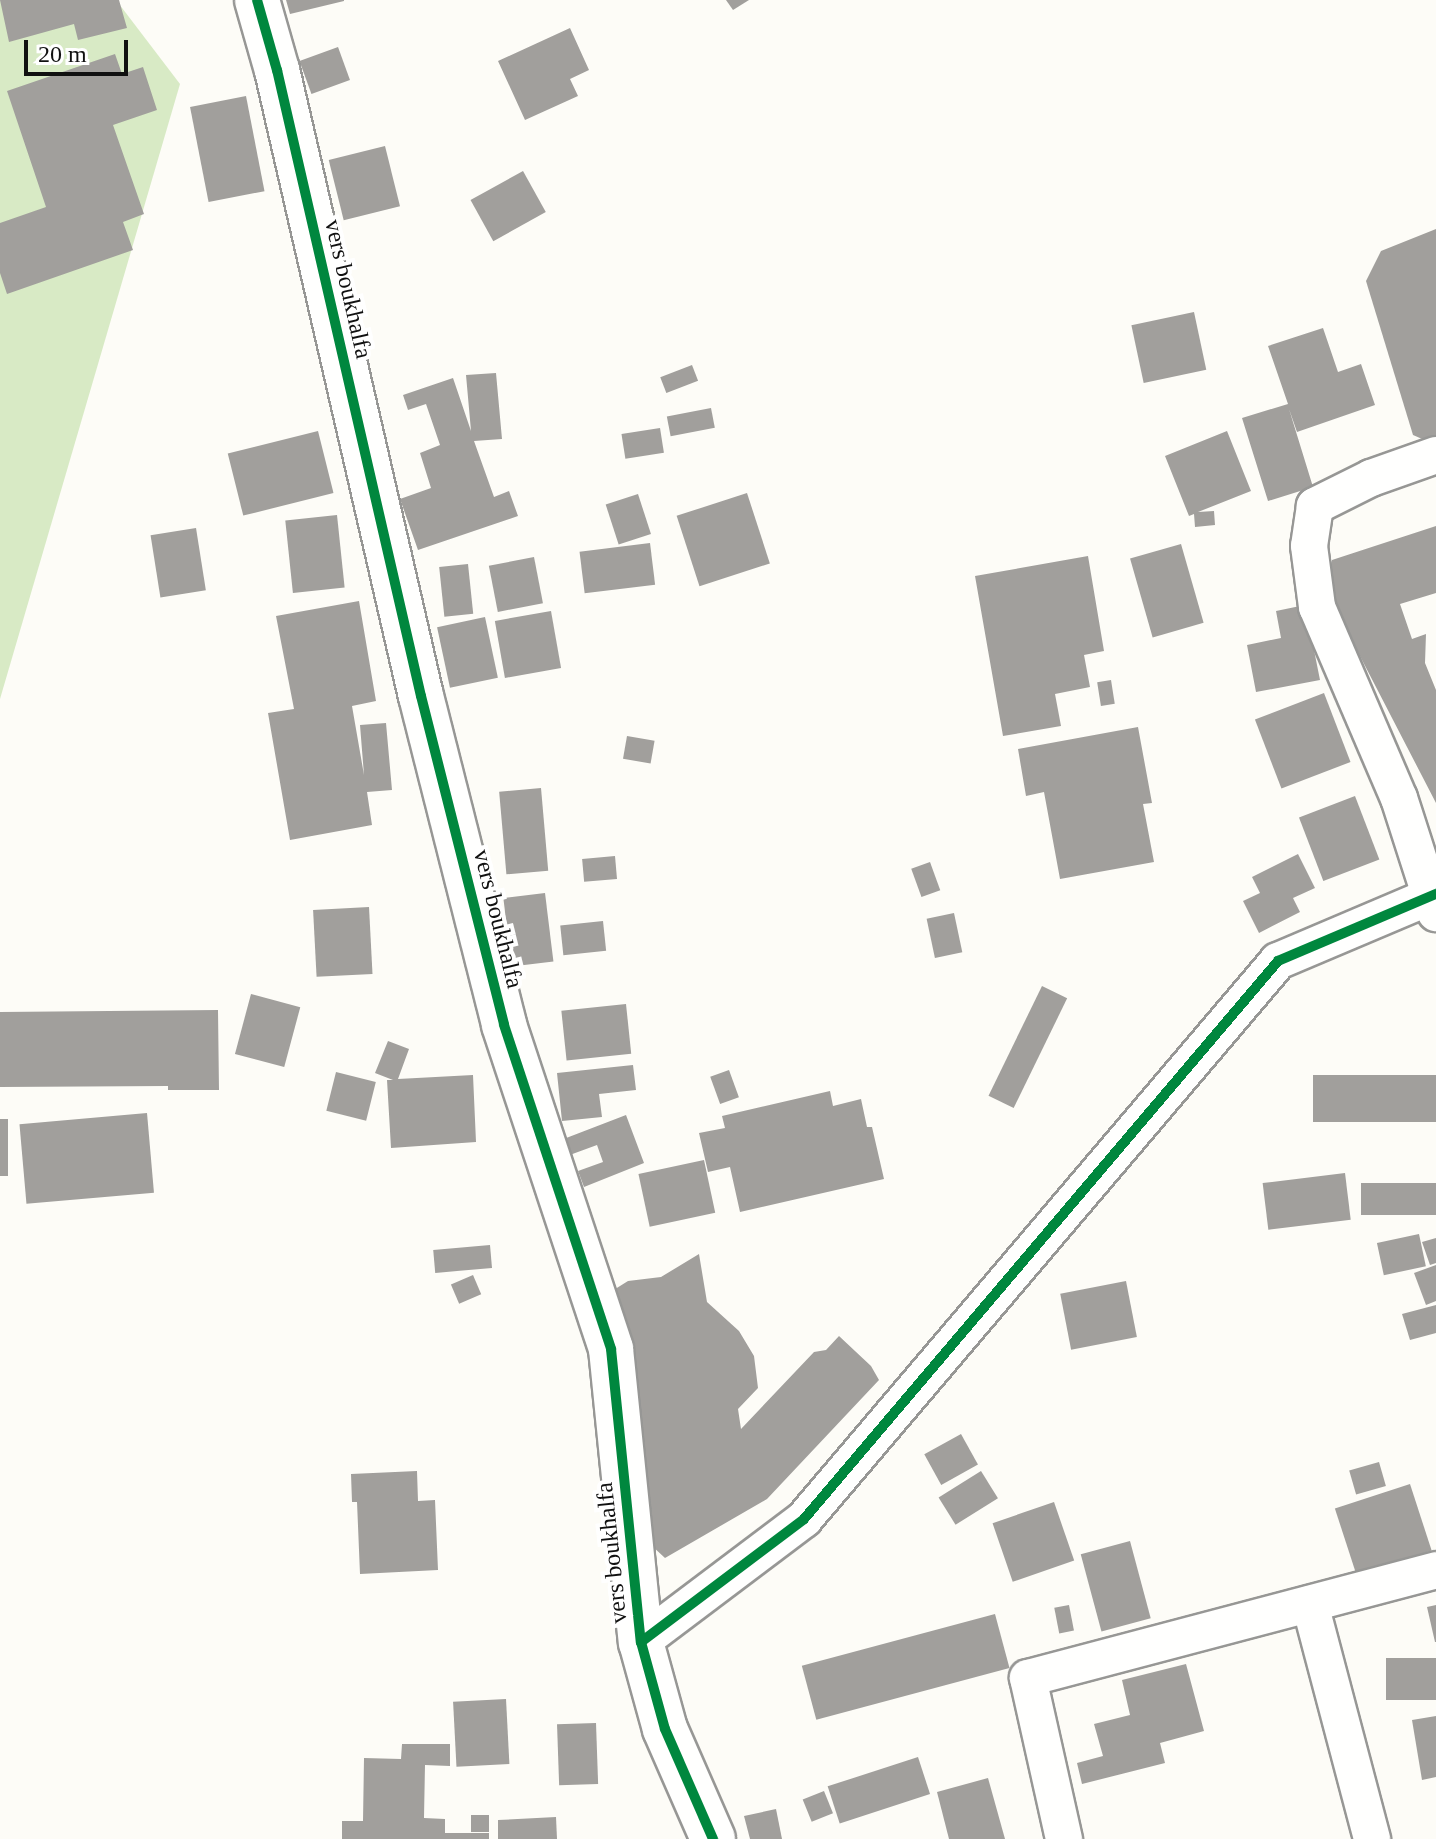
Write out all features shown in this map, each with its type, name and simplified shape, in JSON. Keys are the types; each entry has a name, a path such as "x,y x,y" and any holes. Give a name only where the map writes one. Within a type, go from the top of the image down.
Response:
{"street":[{"name":"vers boukhalfa","path":"257,0 277,70 421,696 504,1025 611,1349 641,1642 665,1729 713,1839"},
{"path":"641,1642 804,1519 1278,961 1434,902 1399,798 1317,607 1309,546 1315,506 1371,478 1436,455"},
{"path":"1064,1839 1028,1678 1436,1570"},
{"path":"1310,1604 1372,1839"}],"green space":[{"path":"0,0 116,0 180,84 0,699"}],"building":[{"path":"0,0 119,0 127,28 78,40 74,24 9,42"},
{"path":"286,0 344,0 344,1 290,14"},
{"path":"726,0 749,0 733,10"},
{"path":"570,28 589,70 570,79 578,96 525,120 498,61"},
{"path":"338,47 350,80 311,94 299,61"},
{"path":"115,54 122,74 143,67 157,110 113,125 144,214 123,222 133,250 7,294 0,273 0,223 46,207 7,91"},
{"path":"246,96 265,191 209,202 190,107"},
{"path":"385,146 400,206 344,220 329,160"},
{"path":"523,171 546,212 493,241 471,200"},
{"path":"1436,229 1436,445 1413,435 1366,281 1381,251"},
{"path":"1194,312 1206,370 1144,383 1131,325"},
{"path":"1323,328 1338,372 1361,364 1375,405 1297,432 1289,409 1313,487 1268,501 1242,418 1288,404 1268,346"},
{"path":"692,365 698,381 666,393 660,377"},
{"path":"496,373 502,439 474,441 494,497 509,491 518,516 418,550 400,499 431,488 420,453 440,445 426,404 408,410 403,395 453,378 471,431 466,375"},
{"path":"711,408 715,428 671,436 667,417"},
{"path":"660,428 664,453 625,459 621,434"},
{"path":"318,431 333,493 243,516 228,453"},
{"path":"1227,431 1251,491 1198,512 1214,511 1215,525 1195,527 1194,514 1189,516 1165,456"},
{"path":"747,493 770,563 699,586 677,516"},
{"path":"638,494 651,534 619,544 606,505"},
{"path":"337,515 345,588 293,593 285,520"},
{"path":"1436,526 1436,593 1400,604 1412,639 1426,634 1425,663 1436,690 1436,803 1332,602 1327,586 1332,560"},
{"path":"196,528 206,590 160,597 151,535"},
{"path":"650,543 655,585 585,593 580,552"},
{"path":"1181,544 1204,623 1153,637 1130,559"},
{"path":"1088,556 1104,651 1084,655 1090,687 1055,694 1061,726 1003,736 975,576"},
{"path":"534,557 543,603 498,612 489,566"},
{"path":"468,564 473,614 444,617 439,567"},
{"path":"359,601 376,701 352,706 364,775 360,725 386,723 392,790 367,792 372,825 290,840 268,713 294,709 276,616"},
{"path":"1305,605 1320,680 1256,692 1247,645 1281,638 1276,611"},
{"path":"551,611 561,668 505,678 495,621"},
{"path":"485,617 498,678 450,688 437,627"},
{"path":"1111,680 1115,704 1101,706 1097,682"},
{"path":"1324,693 1351,762 1281,789 1255,720"},
{"path":"1138,727 1152,803 1143,804 1154,862 1060,879 1044,792 1026,796 1018,749"},
{"path":"627,736 655,741 651,764 623,759"},
{"path":"541,788 548,871 506,874 499,792"},
{"path":"1355,796 1379,859 1323,881 1299,818"},
{"path":"1298,854 1315,888 1293,898 1300,912 1259,933 1243,901 1260,893 1252,877"},
{"path":"615,856 617,879 584,882 582,859"},
{"path":"930,862 940,890 921,897 911,869"},
{"path":"545,893 553,961 512,967 503,898"},
{"path":"369,907 373,974 317,977 313,910"},
{"path":"954,913 962,952 935,958 927,919"},
{"path":"603,921 606,951 563,955 560,925"},
{"path":"1042,986 1067,998 1014,1108 989,1096"},
{"path":"251,994 300,1007 284,1067 235,1054"},
{"path":"626,1004 631,1054 567,1061 561,1011"},
{"path":"218,1010 219,1090 168,1090 168,1086 0,1087 0,1012"},
{"path":"388,1041 409,1049 398,1079 473,1075 476,1142 391,1148 387,1080 393,1080 375,1073"},
{"path":"633,1065 636,1090 599,1094 602,1117 562,1121 557,1073"},
{"path":"729,1070 739,1097 720,1104 710,1077"},
{"path":"336,1072 376,1082 366,1121 326,1111"},
{"path":"1313,1075 1436,1075 1436,1122 1313,1122"},
{"path":"830,1091 833,1106 861,1099 867,1127 872,1127 884,1179 740,1212 730,1167 708,1172 699,1133 725,1128 722,1116"},
{"path":"147,1113 154,1193 26,1204 19,1124"},
{"path":"626,1115 644,1163 584,1187 578,1171 603,1162 597,1145 567,1156 561,1140"},
{"path":"0,1119 8,1119 8,1176 0,1176"},
{"path":"704,1160 715,1213 650,1227 638,1174"},
{"path":"1345,1173 1351,1220 1268,1230 1263,1183"},
{"path":"1361,1183 1436,1183 1436,1215 1361,1215"},
{"path":"1419,1234 1426,1266 1384,1275 1377,1243"},
{"path":"1436,1238 1436,1263 1430,1265 1422,1242"},
{"path":"490,1245 492,1268 435,1273 433,1250"},
{"path":"699,1254 707,1302 739,1331 754,1356 758,1388 738,1409 741,1429 814,1352 826,1350 839,1336 871,1366 879,1380 767,1499 665,1558 651,1545 612,1291 628,1281 661,1277"},
{"path":"1436,1265 1436,1301 1426,1305 1414,1273"},
{"path":"473,1275 481,1294 459,1304 451,1284"},
{"path":"1126,1281 1137,1337 1071,1350 1060,1294"},
{"path":"1436,1305 1436,1333 1410,1340 1402,1314"},
{"path":"961,1434 978,1465 941,1485 924,1454"},
{"path":"1379,1462 1386,1486 1356,1495 1349,1471"},
{"path":"417,1471 418,1501 435,1500 438,1570 360,1574 357,1502 352,1502 351,1474"},
{"path":"981,1471 998,1498 956,1525 939,1497"},
{"path":"1410,1484 1432,1551 1356,1575 1335,1508"},
{"path":"1054,1502 1074,1561 1013,1582 993,1523"},
{"path":"1130,1541 1151,1618 1101,1631 1081,1554"},
{"path":"1069,1605 1074,1631 1059,1633 1054,1608"},
{"path":"1436,1605 1436,1642 1435,1642 1427,1607"},
{"path":"995,1614 1009,1668 816,1720 802,1666"},
{"path":"1386,1658 1436,1658 1436,1700 1386,1700"},
{"path":"1186,1664 1204,1731 1160,1743 1165,1763 1082,1784 1077,1763 1103,1756 1094,1724 1130,1715 1122,1680"},
{"path":"506,1699 509,1764 456,1767 453,1702"},
{"path":"1436,1716 1436,1777 1422,1780 1412,1720"},
{"path":"596,1723 598,1784 559,1785 557,1724"},
{"path":"402,1744 450,1744 450,1766 425,1765 424,1818 445,1819 445,1833 489,1833 489,1839 342,1839 342,1821 363,1821 364,1758 401,1759"},
{"path":"918,1757 930,1794 840,1823 828,1786"},
{"path":"988,1778 1005,1839 949,1839 937,1792"},
{"path":"824,1791 833,1813 812,1822 803,1800"},
{"path":"776,1809 782,1839 750,1839 744,1816"},
{"path":"471,1815 489,1815 489,1832 471,1832"},
{"path":"556,1817 557,1839 498,1839 498,1820"}],"cycle path":[{"path":"257,0 277,70 421,696 504,1025 611,1349 641,1642 665,1729 713,1839"},
{"path":"641,1642 804,1519 1278,961 1436,894"}]}
